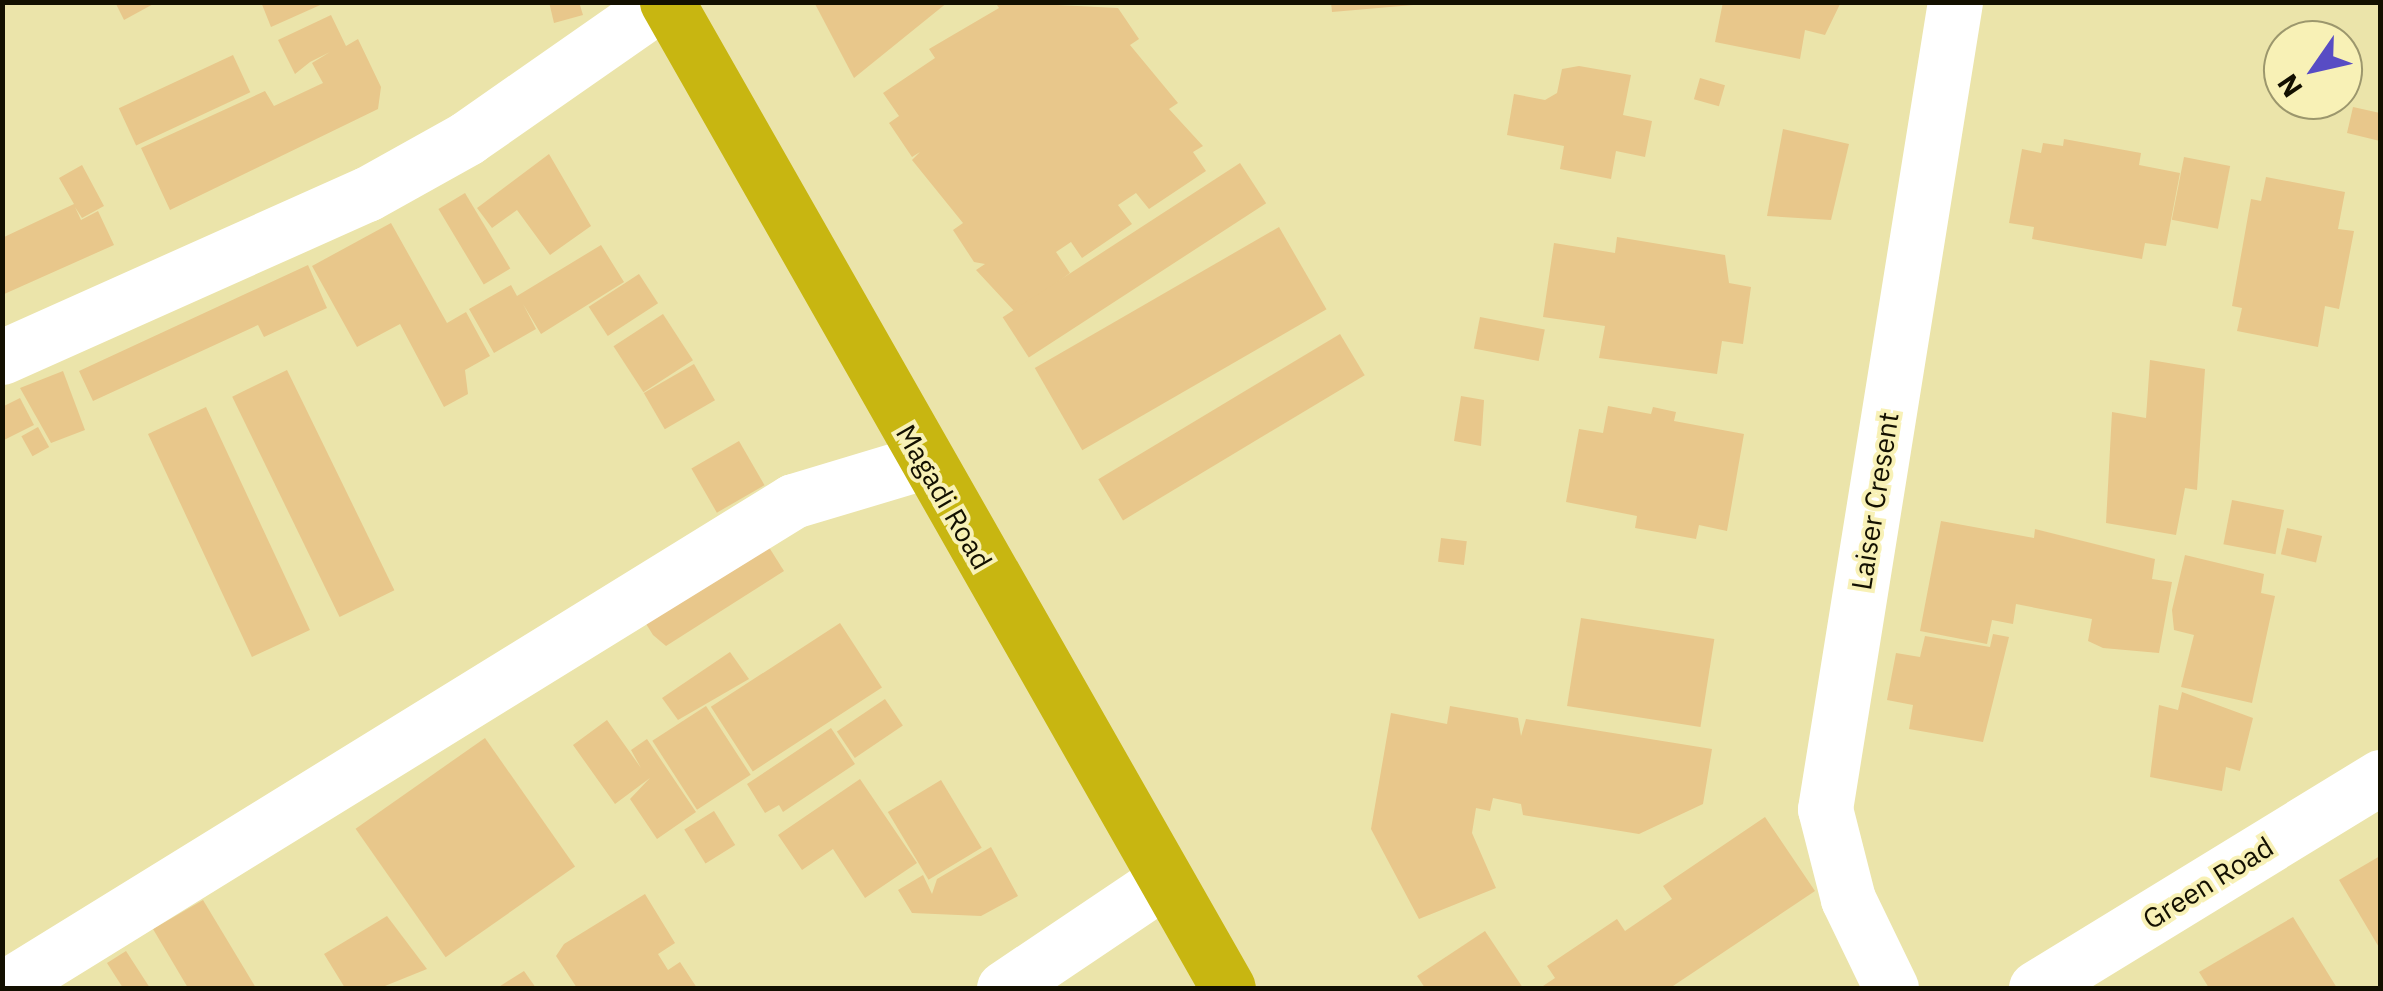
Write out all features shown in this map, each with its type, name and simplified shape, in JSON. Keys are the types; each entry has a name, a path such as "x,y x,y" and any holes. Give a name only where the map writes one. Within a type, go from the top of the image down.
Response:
{"highway":[{"name":"Magadi Road","path":"664,2 1228,988"}],"street":[{"path":"2,357 368,194 467,138 664,2"},
{"name":"Laiser Cresent","path":"1891,988 1848,899 1825,809 1956,2"},
{"path":"4,988 793,501 924,462"},
{"name":"Green Road","path":"2036,988 2380,777"},
{"path":"1004,988 1165,880"}],"building":[{"path":"115,2 157,2 124,20"},
{"path":"261,2 327,2 271,27"},
{"path":"549,2 579,2 583,15 554,23"},
{"path":"814,2 948,2 854,78"},
{"path":"995,2 1118,8 1139,39 1130,45 1178,103 1169,109 1203,146 1193,152 1206,171 1149,209 1136,193 1118,205 1132,224 1082,258 1071,242 1056,252 1070,273 1016,313 976,270 985,264 974,262 953,230 963,223 912,160 920,152 912,157 889,123 899,116 883,93 935,58 929,49 999,8"},
{"path":"1331,2 1413,2 1413,5 1332,12"},
{"path":"1723,2 1841,2 1825,35 1805,30 1800,59 1715,42"},
{"path":"331,15 346,46 358,39 381,87 378,109 170,210 141,148 265,91 274,106 323,83 312,63 330,52 310,62 295,74 278,40"},
{"path":"233,55 250,92 136,145 119,108"},
{"path":"1579,66 1631,75 1623,115 1652,121 1645,157 1616,151 1611,179 1560,169 1564,146 1507,135 1514,94 1545,100 1557,93 1562,69"},
{"path":"1700,78 1725,85 1719,106 1694,99"},
{"path":"2363,109 2380,113 2380,141 2347,133 2350,120 2363,120"},
{"path":"1783,129 1849,144 1831,220 1767,216"},
{"path":"2064,139 2141,153 2139,165 2180,173 2166,246 2145,243 2142,259 2032,239 2034,227 2009,223 2022,149 2041,153 2043,143 2063,146"},
{"path":"549,154 591,226 550,255 517,210 492,228 477,208"},
{"path":"2184,157 2230,166 2218,229 2172,220"},
{"path":"1240,163 1266,203 1029,357 1003,317"},
{"path":"82,165 104,206 82,218 75,207 81,220 98,211 114,245 2,295 2,238 74,204 59,178"},
{"path":"2266,177 2345,192 2338,229 2354,231 2339,309 2325,306 2318,347 2237,331 2242,308 2232,306 2251,199 2261,201"},
{"path":"465,193 510,268 484,284 438,209"},
{"path":"391,223 447,323 466,312 490,356 465,370 468,394 444,407 400,324 357,347 312,266"},
{"path":"1279,227 1326,309 1082,450 1035,368"},
{"path":"1617,237 1725,255 1729,283 1751,287 1743,344 1722,341 1717,374 1599,358 1605,326 1543,317 1554,243 1615,253"},
{"path":"601,245 624,282 541,334 523,304 536,329 494,353 469,309 511,285 517,296"},
{"path":"308,265 327,308 264,337 258,325 93,401 79,371"},
{"path":"639,274 658,303 608,336 589,307"},
{"path":"663,314 693,360 643,392 614,346"},
{"path":"1480,317 1545,330 1539,361 1474,348"},
{"path":"1340,334 1365,375 1123,520 1098,479"},
{"path":"2150,360 2205,369 2197,490 2185,488 2176,535 2106,523 2112,412 2146,418"},
{"path":"694,364 715,400 665,429 644,393"},
{"path":"287,370 394,590 340,617 232,397"},
{"path":"63,371 85,430 51,443 20,388"},
{"path":"1461,396 1484,400 1481,446 1454,441"},
{"path":"20,398 34,425 2,441 2,407"},
{"path":"1608,406 1651,414 1653,407 1676,412 1674,421 1744,434 1727,531 1699,525 1696,539 1635,528 1637,516 1566,502 1579,429 1603,433"},
{"path":"206,407 310,630 252,657 148,434"},
{"path":"38,427 49,447 33,456 21,436"},
{"path":"739,441 765,485 717,513 691,468"},
{"path":"2232,500 2284,510 2275,554 2223,544"},
{"path":"1941,521 2034,538 2035,529 2155,559 2152,579 2172,582 2159,653 2103,648 2088,641 2092,619 2016,604 2013,624 1992,620 1987,644 1920,631"},
{"path":"2287,528 2322,536 2316,562 2281,554"},
{"path":"760,533 784,571 666,646 653,635 638,611"},
{"path":"1441,538 1467,541 1464,565 1438,562"},
{"path":"2185,555 2264,574 2261,593 2275,596 2252,703 2181,687 2194,635 2174,630 2172,610"},
{"path":"1581,618 1714,639 1700,727 1567,706"},
{"path":"840,623 882,688 753,771 711,707"},
{"path":"1993,634 2009,637 1983,742 1909,729 1913,705 1887,700 1896,653 1920,657 1925,636 1990,647"},
{"path":"730,652 749,679 678,720 662,698"},
{"path":"2182,692 2253,718 2240,771 2226,767 2222,791 2150,777 2159,705 2178,710"},
{"path":"885,699 903,726 855,758 837,731"},
{"path":"706,706 751,775 697,810 652,741"},
{"path":"1450,706 1518,718 1521,736 1526,719 1712,749 1703,804 1639,834 1523,815 1521,804 1493,798 1490,811 1476,808 1472,833 1496,888 1419,919 1371,829 1391,713 1447,724"},
{"path":"607,720 641,768 631,750 647,739 696,812 657,839 630,799 650,778 615,804 573,745"},
{"path":"831,728 855,764 783,812 779,805 765,813 747,784"},
{"path":"485,738 575,867 446,957 356,829"},
{"path":"860,779 917,863 865,898 833,849 802,870 778,835"},
{"path":"941,780 982,848 929,880 888,812"},
{"path":"714,811 735,845 706,863 684,830"},
{"path":"1765,817 1815,891 1670,988 1540,988 1555,978 1547,966 1617,919 1625,931 1672,899 1663,886"},
{"path":"991,847 1018,896 981,916 912,913 898,890 923,875 932,894 937,879"},
{"path":"2380,856 2380,949 2339,880"},
{"path":"645,894 675,943 658,954 668,970 680,962 697,988 577,988 556,956 564,944"},
{"path":"203,900 256,988 188,988 153,929"},
{"path":"387,916 427,969 380,988 345,988 324,954"},
{"path":"2293,917 2337,988 2209,988 2199,972"},
{"path":"1485,931 1523,988 1425,988 1417,976"},
{"path":"126,951 150,988 123,988 107,963"},
{"path":"524,971 536,988 497,988"}]}
